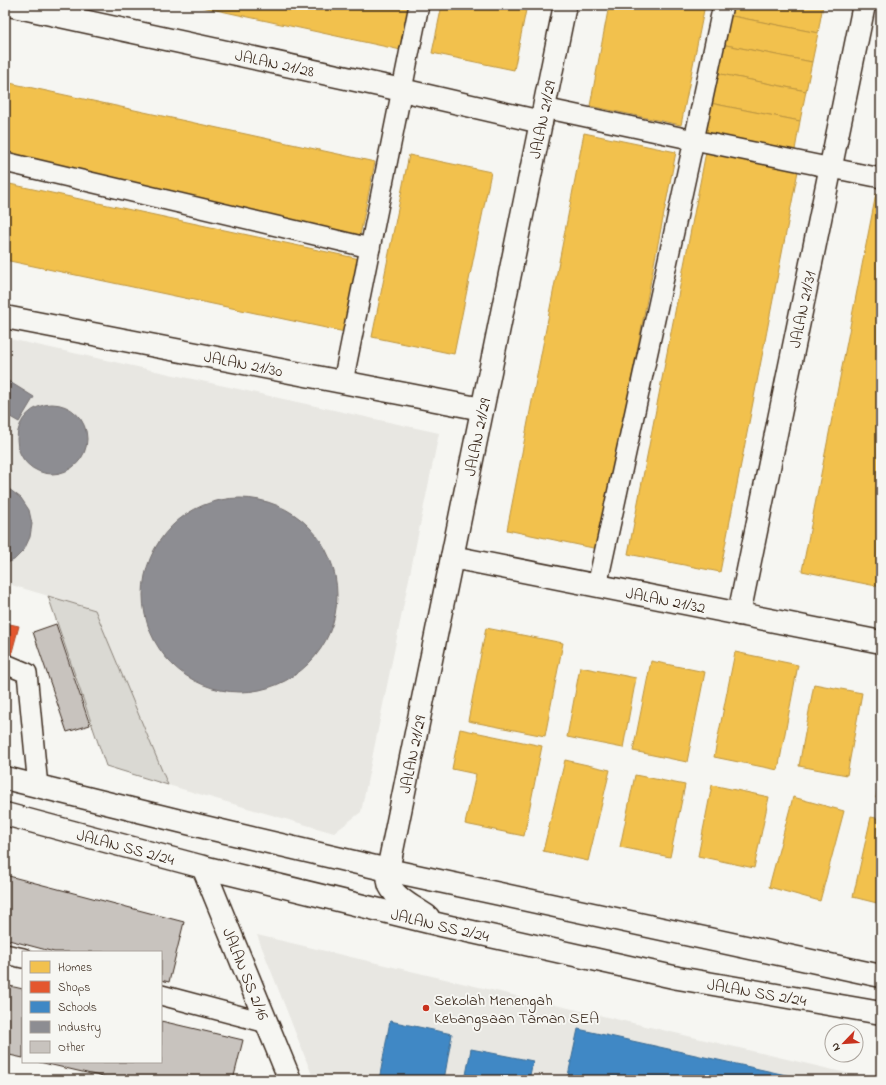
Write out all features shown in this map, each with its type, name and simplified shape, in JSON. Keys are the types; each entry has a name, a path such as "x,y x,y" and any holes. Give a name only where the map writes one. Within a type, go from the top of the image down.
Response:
{"street":[{"name":"JALAN 21/28","path":"9,5 402,90 542,115"},
{"name":"JALAN 21/29","path":"388,870 565,5"},
{"name":"JALAN 21/31","path":"739,614 864,5"},
{"name":"JALAN 21/30","path":"5,317 482,409"},
{"name":"JALAN 21/32","path":"452,557 881,642"},
{"path":"5,778 388,870 881,976"},
{"name":"JALAN SS 2/24","path":"5,814 203,867 441,925 678,978 881,1013"},
{"name":"JALAN SS 2/16","path":"203,867 290,1080"},
{"path":"388,870 389,885 396,893 406,902 441,925"}],"lane":[{"path":"343,382 419,5"},
{"path":"597,586 723,5"},
{"path":"542,115 694,140 881,178"},
{"path":"5,162 370,248"},
{"path":"8,665 27,673 38,787"},
{"path":"5,954 22,958"},
{"path":"162,995 267,1023"}],"shaded area":[{"path":"5,338 439,433 361,812 334,833 168,785 95,610 5,583"},
{"path":"48,596 95,610 168,785 106,766"},
{"name":"Sekolah Menengah Kebangsaan Taman SEA","path":"257,935 876,1080 314,1080"}],"building: Homes":[{"path":"193,5 410,5 401,50"},
{"path":"442,5 527,5 514,70 432,53"},
{"path":"609,5 705,5 681,125 590,106"},
{"path":"729,5 823,5 818,33 727,15"},
{"path":"727,15 818,33 812,62 721,44"},
{"path":"721,44 812,62 806,91 716,73"},
{"path":"716,73 806,91 800,121 710,103"},
{"path":"5,82 375,162 360,235 5,159"},
{"path":"710,103 800,121 795,150 704,132"},
{"path":"584,133 676,152 598,549 507,530"},
{"path":"706,152 798,171 720,572 628,554"},
{"path":"409,155 491,172 454,354 372,337"},
{"path":"5,183 360,259 345,332 5,260"},
{"path":"876,194 881,195 881,587 802,571"},
{"path":"486,628 563,643 545,736 468,721"},
{"path":"735,652 798,665 778,770 714,757"},
{"path":"651,661 705,672 687,762 633,751"},
{"path":"580,667 636,678 623,748 567,737"},
{"path":"814,684 862,693 847,775 799,766"},
{"path":"460,729 542,746 524,836 465,824 476,774 452,769"},
{"path":"565,760 610,770 588,861 543,851"},
{"path":"881,773 881,799 876,798"},
{"path":"635,775 685,785 670,857 620,847"},
{"path":"712,785 769,797 754,868 698,856"},
{"path":"793,797 844,811 820,901 769,887"},
{"path":"871,817 881,819 881,904 853,897"}],"building: Shops":[{"path":"5,623 19,626 5,678"}],"building: Schools":[{"path":"390,1021 452,1034 444,1080 379,1080"},
{"path":"578,1029 795,1077 795,1080 567,1080"},
{"path":"471,1049 533,1061 529,1080 465,1080"}],"building: Industry":[{"path":"5,379 34,397 19,422 5,414"},
{"path":"52,404 65,407 77,414 84,426 87,439 84,452 77,464 65,471 52,474 39,471 27,464 20,452 17,439 20,426 27,414 39,407"},
{"path":"5,488 9,489 21,498 29,510 32,524 30,537 24,550 14,560 5,564"},
{"path":"240,498 259,500 286,510 301,520 315,534 329,558 335,576 337,595 335,614 325,641 315,656 301,670 277,684 259,690 240,692 221,690 194,680 179,670 165,656 151,632 145,614 143,595 145,576 155,549 165,534 179,520 203,506 221,500"}],"building: Other":[{"path":"56,624 90,725 67,732 33,632"},
{"path":"5,875 184,922 169,982 162,980 162,951 50,951 5,939"},
{"path":"5,985 22,989 22,1058 5,1054"},
{"path":"162,1021 243,1040 233,1080 117,1080 43,1063 162,1063"}],"place":[{"name":"Sekolah Menengah Kebangsaan Taman SEA","path":"426,1008"}]}
